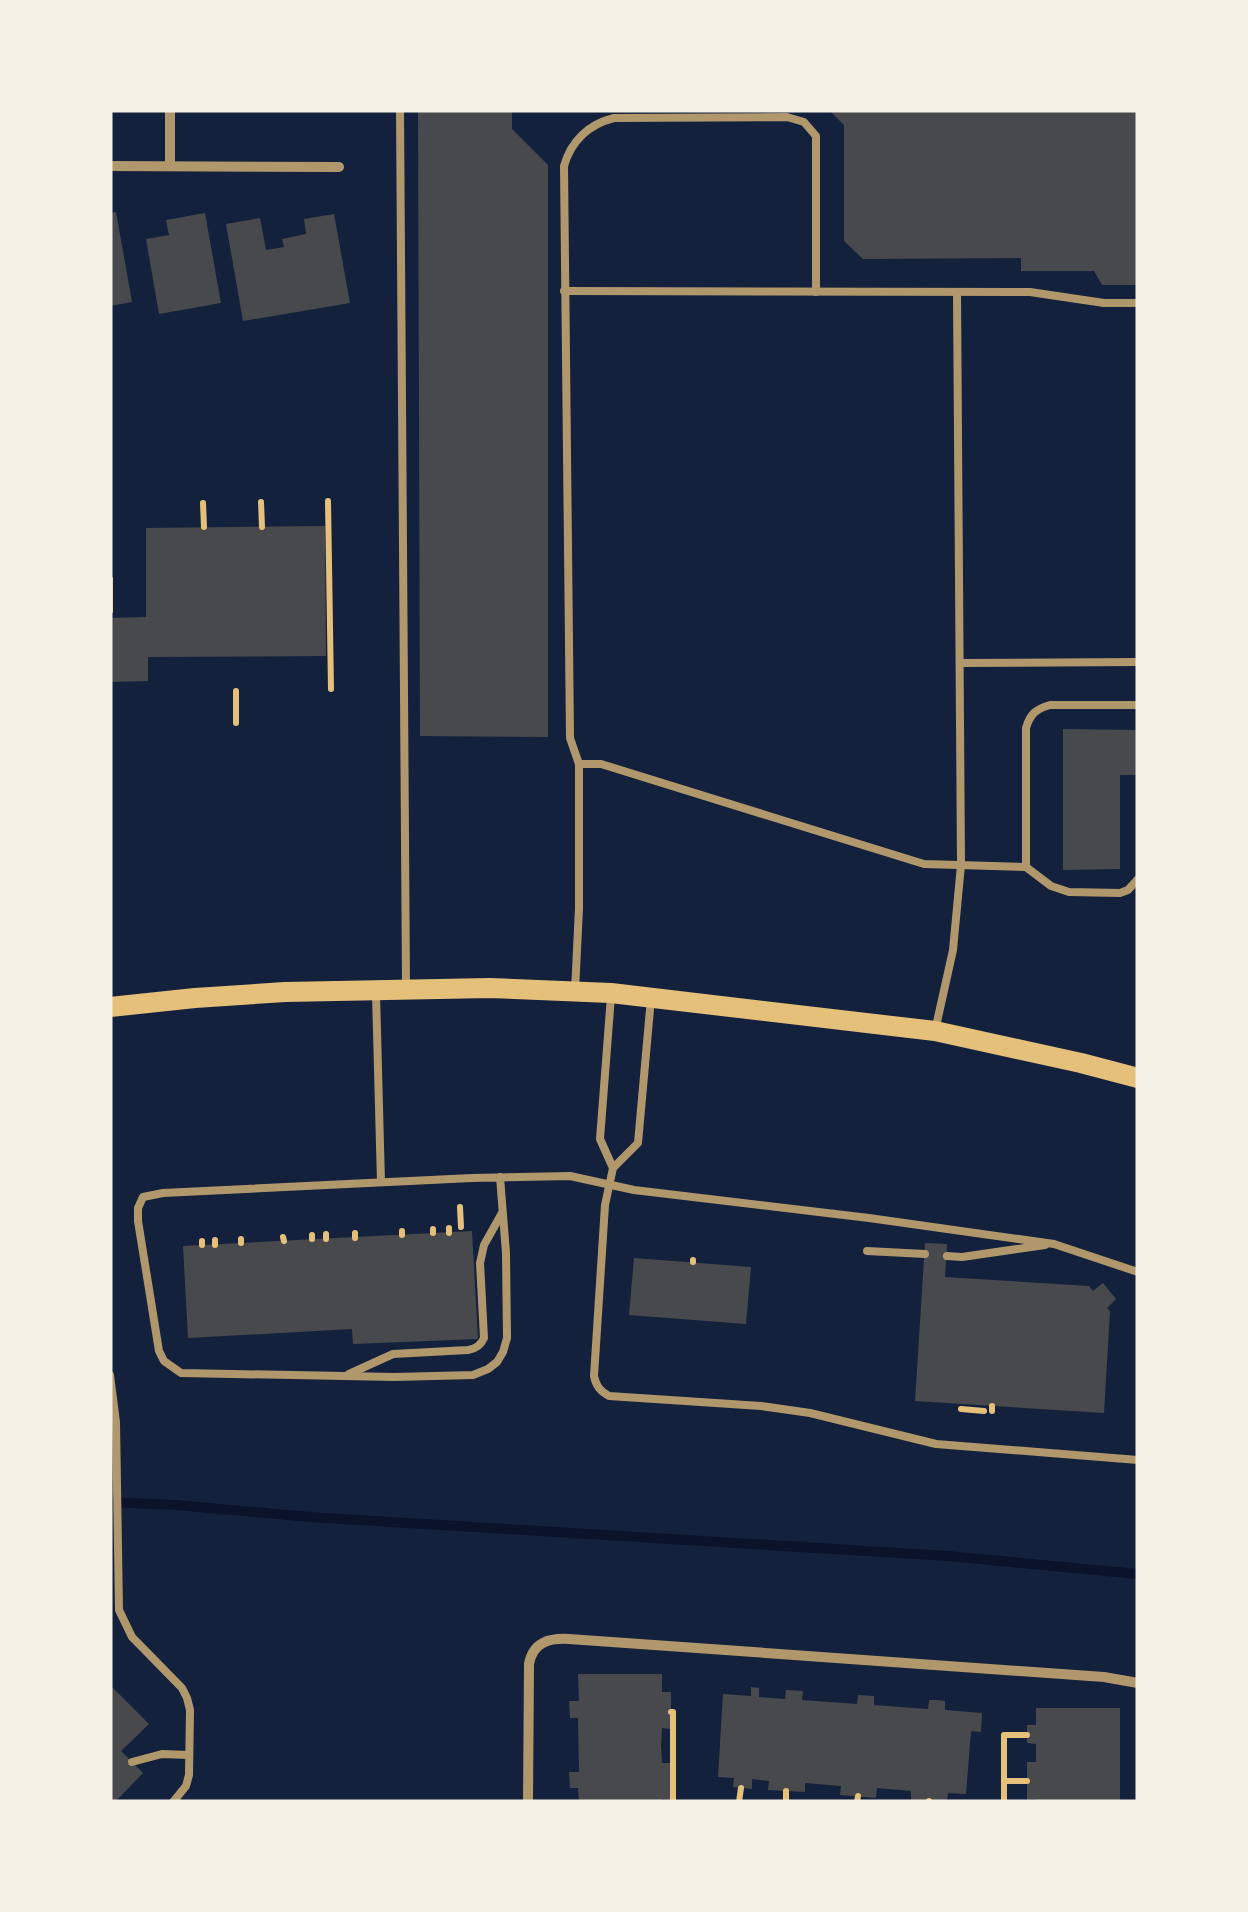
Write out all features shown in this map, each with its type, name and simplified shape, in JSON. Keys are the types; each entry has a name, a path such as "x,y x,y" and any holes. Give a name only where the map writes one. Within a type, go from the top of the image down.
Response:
{"main road":[{"path":"110,1007 213,996 376,989 611,993 935,1031 1138,1078"}],"street":[{"path":"170,110 170,166"},
{"path":"110,166 339,167"},
{"path":"528,1802 529,1664 534,1650 547,1640 1084,1676 1138,1683"}],"lane":[{"path":"400,110 406,989"},
{"path":"575,991 580,764 570,738 564,291 564,166 568,151 591,128 614,118 796,119 816,136 816,292"},
{"path":"564,291 1030,292 1104,303 1138,302"},
{"path":"935,1031 953,950 961,865 957,292"},
{"path":"960,664 1138,662"},
{"path":"1026,867 1026,728 1030,717 1038,708 1050,706 1138,705"},
{"path":"580,764 600,764 924,864 1026,867 1051,886 1068,892 1120,893 1138,879"},
{"path":"376,989 381,1182"},
{"path":"611,993 600,1139 613,1168"},
{"path":"651,996 638,1143 613,1168 605,1205 596,1385 609,1396 810,1413 936,1444 1138,1460"},
{"path":"500,1177 507,1338 504,1352 488,1369 473,1374 396,1377 181,1373 164,1361 159,1351 138,1221 143,1197 163,1192 500,1177 570,1176 634,1190 1054,1244 1138,1272"},
{"path":"344,1376 393,1354 468,1350 482,1342 480,1263 484,1245 503,1212"},
{"path":"947,1256 1054,1244"},
{"path":"867,1250 924,1254"},
{"path":"110,1374 118,1474 118,1610 132,1636 182,1688 190,1710 189,1775 186,1786 173,1802"},
{"path":"132,1762 162,1754 189,1755"}],"path":[{"path":"262,502 262,527"},
{"path":"328,502 331,689"},
{"path":"203,503 204,527"},
{"path":"110,579 110,611"},
{"path":"236,690 236,723"},
{"path":"460,1207 462,1227"},
{"path":"961,1410 989,1409"},
{"path":"671,1712 674,1802"},
{"path":"1004,1802 1004,1735 1027,1735"},
{"path":"1004,1781 1027,1781"},
{"path":"740,1788 740,1802"},
{"path":"786,1791 786,1802"}],"building":[{"path":"418,110 512,110 512,129 548,165 548,737 420,736"},
{"path":"829,110 1138,110 1138,285 1102,285 1094,271 1021,271 1021,258 863,259 844,241 844,125"},
{"path":"116,212 132,302 110,306 110,213"},
{"path":"205,213 221,303 159,314 146,239 169,235 166,220"},
{"path":"334,214 350,303 243,321 226,224 260,218 266,250 284,247 282,239 306,234 304,219"},
{"path":"325,526 326,656 148,657 148,681 110,682 110,618 146,617 146,528"},
{"path":"1063,729 1138,730 1138,775 1120,775 1120,869 1063,870"},
{"path":"472,1231 478,1339 353,1344 352,1329 188,1338 183,1246"},
{"path":"925,1243 947,1244 945,1277 1089,1286 1093,1291 1103,1283 1116,1299 1107,1308 1110,1311 1104,1413 915,1401"},
{"path":"634,1258 751,1267 746,1324 629,1315"},
{"path":"578,1674 662,1674 662,1692 671,1692 671,1729 662,1728 661,1745 662,1763 671,1763 671,1800 579,1802 578,1788 570,1788 569,1772 579,1772 578,1718 570,1718 569,1701 579,1701"},
{"path":"110,1685 149,1724 121,1751 143,1773 115,1802 110,1802"},
{"path":"751,1687 759,1688 759,1697 785,1699 786,1690 803,1691 802,1700 857,1704 858,1695 874,1696 874,1705 928,1709 929,1700 937,1700 945,1701 945,1710 982,1713 981,1732 971,1731 966,1794 948,1793 947,1802 911,1800 911,1791 877,1788 876,1798 840,1795 841,1786 805,1783 805,1792 768,1790 769,1781 752,1779 752,1789 733,1787 734,1778 718,1777 723,1694 751,1696"},
{"path":"1036,1708 1120,1708 1120,1802 1027,1800 1027,1762 1036,1762 1036,1744 1027,1743 1027,1725 1036,1725"}],"waterway":[{"path":"110,1502 948,1556 1138,1574"}]}
